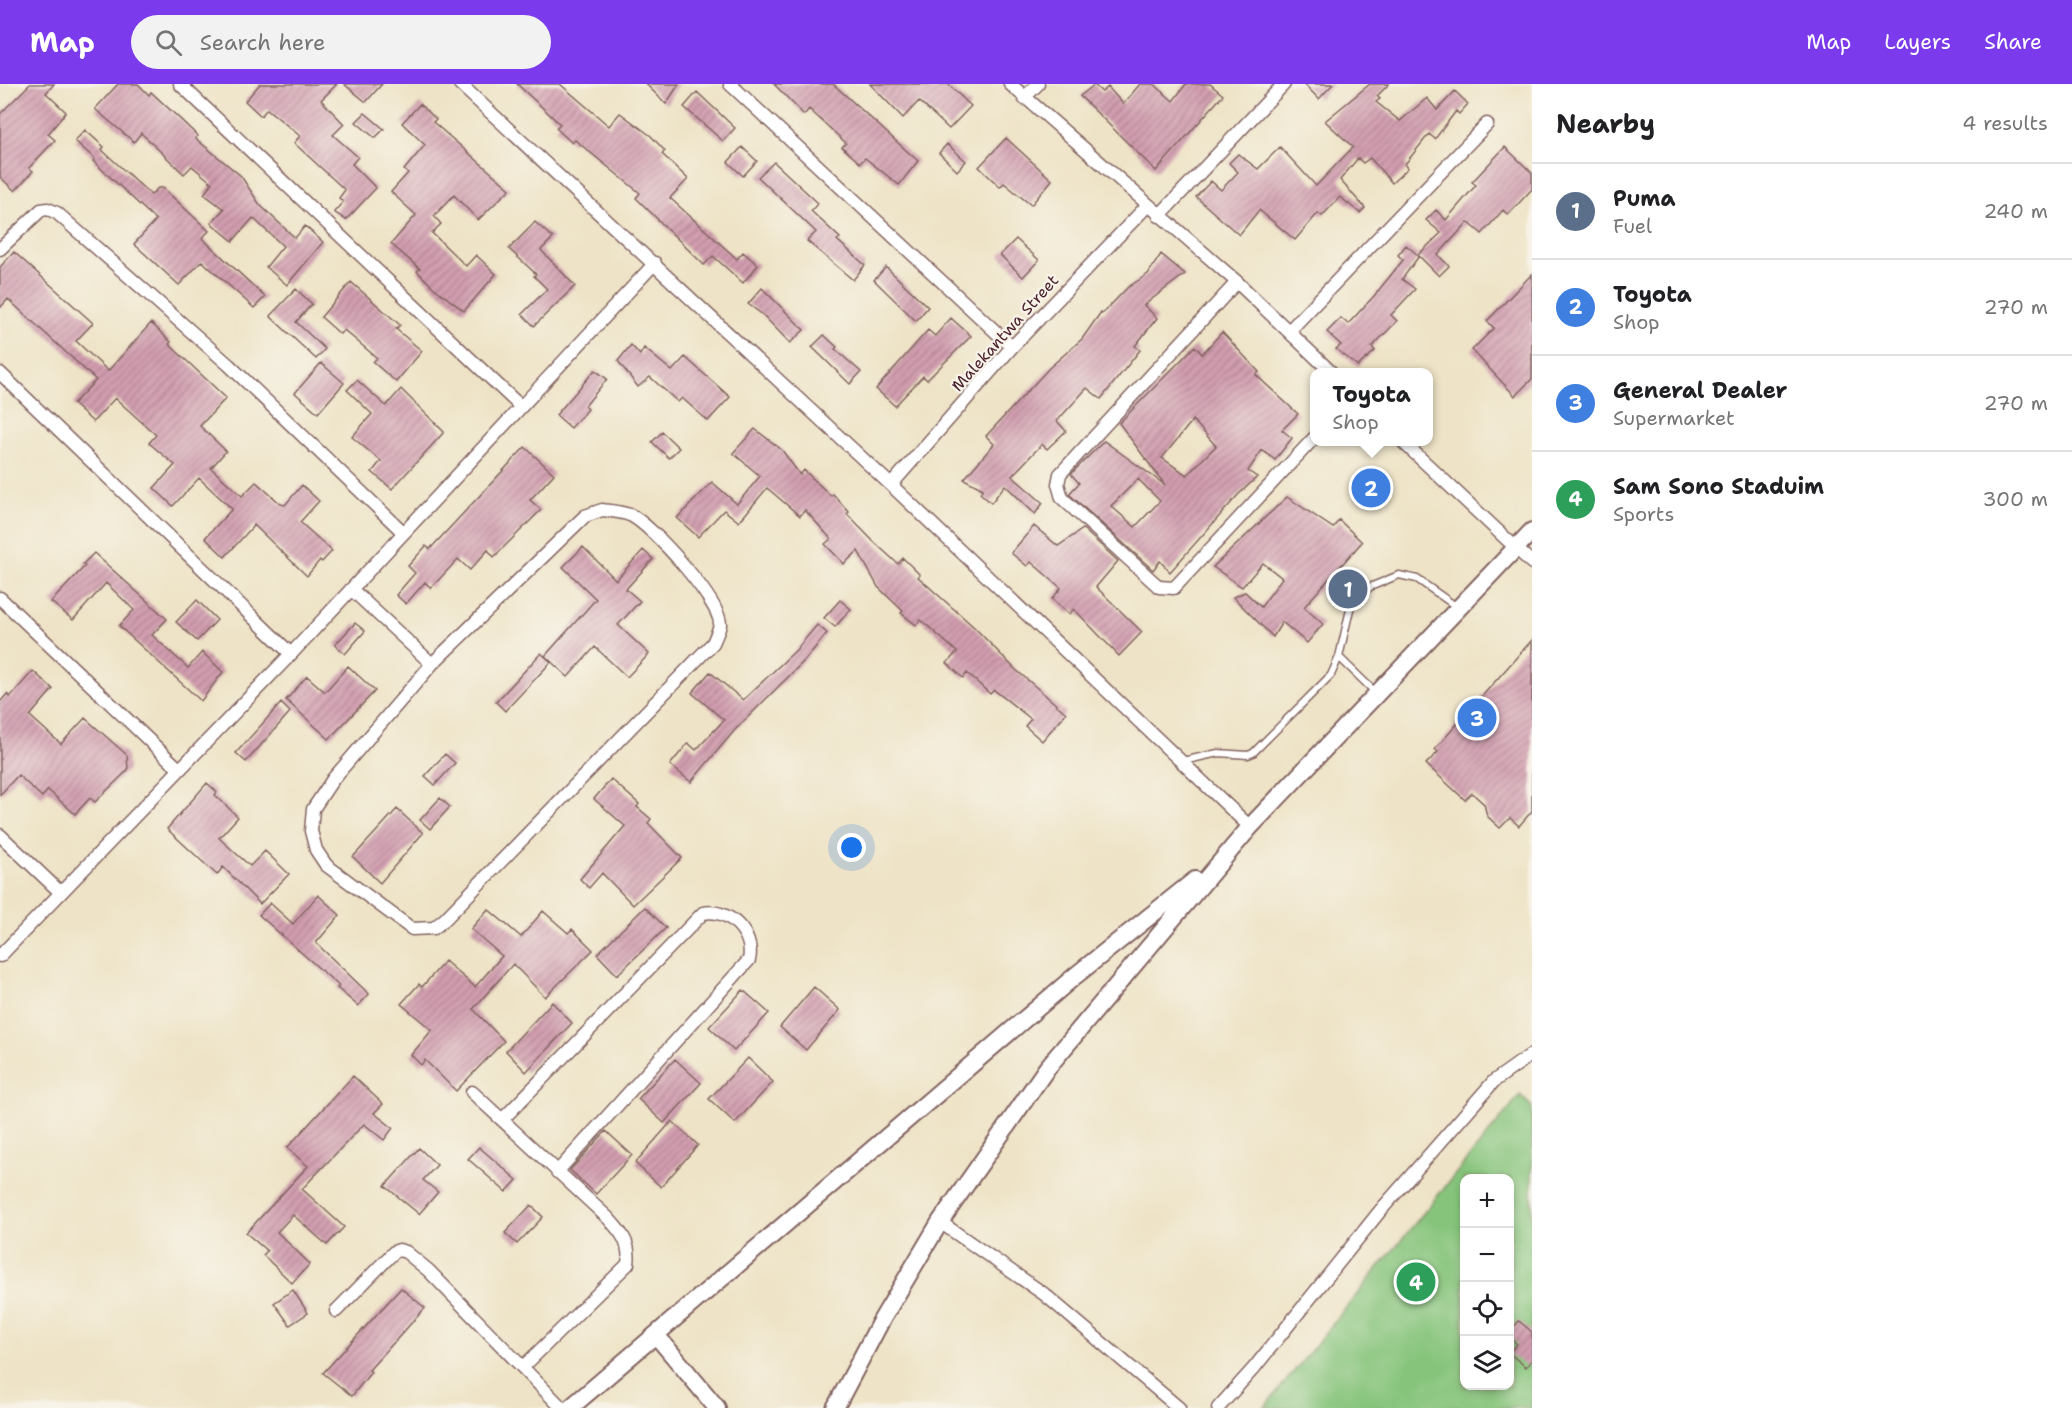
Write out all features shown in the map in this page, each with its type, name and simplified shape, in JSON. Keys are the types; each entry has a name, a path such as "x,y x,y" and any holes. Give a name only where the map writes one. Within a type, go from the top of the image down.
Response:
{"street":[{"path":"180,84 520,406"},
{"path":"460,84 655,263 1250,827"},
{"path":"730,84 1012,347"},
{"path":"1010,84 1147,206 1237,282 1326,368"},
{"path":"1024,98 1038,84"},
{"path":"1159,216 1284,84"},
{"path":"1289,331 1487,124"},
{"name":"Malekantwa Street","path":"891,485 1012,347 1147,206"},
{"path":"0,249 41,210 48,208 57,213 229,364 403,532"},
{"path":"0,956 291,654 655,263"},
{"path":"1237,282 1060,474 1059,484 1062,498 1160,587 1174,588 1310,442"},
{"path":"0,373 291,654"},
{"path":"1408,446 1532,563"},
{"path":"602,510 631,515 646,526 696,578 716,610 720,625 713,642 445,919 434,928 412,930 326,865 316,850 311,831 313,809 333,779 432,664 585,516 602,510"},
{"path":"835,1408 881,1321 940,1222 1047,1068 1250,827 1532,531"},
{"path":"351,589 432,664"},
{"path":"0,598 179,769"},
{"path":"0,835 60,892"},
{"path":"570,1408 1075,976 1220,862"},
{"path":"502,1120 704,913 714,910 724,913 733,920 747,937 752,948 749,960 557,1172"},
{"path":"1218,1408 1254,1368 1380,1211 1487,1088 1532,1054"},
{"path":"472,1092 623,1234 629,1254 628,1264 524,1366"},
{"path":"940,1222 1044,1294 1179,1408"},
{"path":"336,1311 394,1252 399,1250 406,1252 429,1271 524,1366 562,1408"},
{"path":"656,1335 717,1408"}],"lane":[{"path":"1181,761 1218,753 1248,755 1253,753 1331,675 1339,657 1351,605 1370,587 1399,575 1417,579 1460,609"},
{"path":"1339,657 1377,694"}],"green space":[{"path":"1520,1095 1532,1107 1532,1408 1264,1408"}],"building":[{"path":"30,84 54,84 46,93 66,112 48,134 55,140 29,168 33,171 15,191 0,177 0,114"},
{"path":"118,84 138,84 149,95 151,92 198,136 195,138 241,176 260,205 295,238 305,226 323,242 287,285 266,267 283,246 253,218 233,241 211,223 224,209 204,194 212,183 192,166 184,174 141,133 134,142 95,109"},
{"path":"260,84 337,84 321,100 344,124 333,135 358,157 352,164 376,188 346,220 334,212 343,202 339,198 345,190 294,143 300,136 267,109 261,116 245,101"},
{"path":"344,84 382,84 366,102"},
{"path":"517,84 560,84 609,126 620,113 651,136 665,151 662,154 688,179 670,198 737,259 743,252 758,265 743,283 713,256 704,265 636,198 640,193 575,140 572,143 556,128 560,124"},
{"path":"646,84 679,84 666,104"},
{"path":"774,84 833,84 918,161 899,185 865,158 860,163 842,147 846,143 809,109 804,115"},
{"path":"870,84 948,84 971,106 949,129 919,101 903,118"},
{"path":"1140,84 1154,84 1173,101 1186,84 1210,84 1223,95 1156,171 1080,96 1094,85 1102,92 1108,87 1123,104"},
{"path":"1304,84 1333,84 1319,99"},
{"path":"1370,84 1389,84 1377,96 1380,99 1376,102 1400,121 1427,98 1437,110 1455,91 1468,104 1459,114 1456,111 1435,139 1429,134 1405,164 1408,168 1392,183 1370,158 1363,163 1358,158 1340,180 1365,208 1360,213 1340,197 1322,216 1318,213 1295,240 1259,210 1239,235 1196,197 1211,181 1221,190 1238,172 1229,163 1238,154 1258,169 1280,147 1316,186 1353,147 1325,121"},
{"path":"697,92 735,128 723,141 684,107"},
{"path":"420,104 436,119 433,122 510,189 478,220 454,195 434,216 441,224 432,233 466,266 476,255 496,274 464,311 433,287 417,271 420,269 391,244 416,215 391,192 408,173 404,170 425,145 402,123"},
{"path":"365,113 384,129 375,138 356,122"},
{"path":"85,130 104,147 102,150 151,195 158,188 163,188 209,231 202,238 265,297 254,308 202,261 179,285 134,244 156,220 75,141"},
{"path":"1006,138 1052,180 1031,205 1004,183 1000,187 979,167"},
{"path":"947,144 966,161 957,171 939,153"},
{"path":"742,147 757,161 743,176 728,162"},
{"path":"1505,147 1532,173 1532,189 1508,215 1503,210 1482,234 1468,222 1438,255 1449,266 1439,276 1418,255 1441,233 1426,220 1436,210 1446,220 1476,185 1472,182"},
{"path":"774,162 818,203 811,211 840,238 837,240 865,265 853,280 807,241 816,232 758,177"},
{"path":"535,222 553,238 541,250 575,286 534,326 522,314 547,289 534,276 536,274 509,249"},
{"path":"1016,239 1039,260 1023,277 1000,255"},
{"path":"1406,245 1419,256 1402,279 1415,289 1391,315 1397,321 1372,347 1375,351 1358,366 1336,349 1341,345 1327,332 1341,318 1348,324 1374,296 1403,260 1398,255"},
{"path":"14,252 93,323 76,341 108,371 151,323 171,342 169,344 226,398 200,426 226,451 211,468 242,496 256,482 285,505 302,485 319,501 300,522 332,551 322,562 320,560 307,576 254,525 225,557 205,538 232,509 199,478 173,506 154,488 175,465 149,443 156,435 115,398 93,422 73,404 96,380 8,299 0,308 0,267"},
{"path":"1161,254 1185,274 1144,305 1157,318 1135,346 1140,350 1101,399 1087,388 1057,421 1066,431 1047,449 1042,444 1012,476 1043,503 1035,514 1005,485 991,503 980,493 983,489 964,479 994,444 986,436 1049,368 1082,339 1101,312 1103,313 1127,288 1148,274"},
{"path":"886,267 928,307 916,321 874,280"},
{"path":"1532,274 1532,379 1515,396 1472,350 1494,328 1487,321"},
{"path":"351,282 400,325 396,329 422,351 396,382 373,362 377,358 344,330 340,334 321,317"},
{"path":"762,288 804,330 790,343 763,315 748,304"},
{"path":"296,289 312,304 296,322 325,349 316,359 270,316"},
{"path":"951,318 971,336 927,380 923,376 895,406 876,389 928,330 935,336"},
{"path":"1222,332 1259,372 1256,375 1298,414 1282,430 1292,438 1275,460 1262,450 1248,471 1257,477 1238,495 1170,572 1160,561 1153,570 1069,494 1079,483 1071,474 1104,441 1165,485 1119,423 1195,346 1202,354","holes":["1193,420 1216,446 1187,475 1162,458","1138,479 1160,501 1135,527 1111,506"]},
{"path":"824,335 837,347 835,349 861,372 850,384 812,347"},
{"path":"631,345 640,355 644,348 672,371 685,357 730,397 708,421 682,398 678,402 650,377 638,387 618,361"},
{"path":"321,363 344,383 318,413 295,393"},
{"path":"595,370 607,379 585,406 588,409 571,428 556,415"},
{"path":"357,380 386,406 401,389 444,432 392,489 372,472 381,461 352,437 372,414 347,390"},
{"path":"755,429 782,450 800,475 804,470 831,496 833,494 849,512 847,514 873,541 898,564 903,558 920,575 918,577 974,627 1015,669 1066,713 1042,741 1025,726 1031,719 994,690 990,694 967,673 963,678 947,663 957,652 921,620 916,625 901,613 903,611 878,587 858,551 844,564 825,544 831,539 805,510 800,516 767,488 739,522 724,510 698,537 677,518 712,482 737,504 760,476 733,453"},
{"path":"662,432 679,448 669,458 652,442"},
{"path":"525,447 554,474 530,500 541,510 494,557 488,550 470,570 458,559 431,588 425,582 406,604 396,595 415,573 408,566 426,546 430,549"},
{"path":"1287,497 1333,528 1339,520 1362,542 1304,607 1323,624 1307,643 1282,622 1273,637 1233,597 1245,592 1261,607 1282,578 1263,563 1242,587 1213,567"},
{"path":"1034,526 1058,546 1083,529 1118,561 1096,587 1142,632 1119,656 1074,609 1069,614 1052,599 1061,588 1031,562 1027,566 1011,553"},
{"path":"583,547 616,580 643,550 653,559 626,589 640,601 618,625 649,654 627,677 595,647 568,677 545,656 596,599 563,567"},
{"path":"94,553 167,619 152,635 188,668 202,652 223,672 201,701 119,626 134,610 106,583 73,620 51,602 85,566 83,564"},
{"path":"197,600 217,620 197,641 176,622"},
{"path":"840,600 851,609 835,627 824,618"},
{"path":"355,623 365,631 345,654 335,645"},
{"path":"817,625 827,633 806,659 735,730 691,782 670,765 688,743 696,750 724,720 692,693 710,672 743,700 796,650"},
{"path":"1532,640 1532,811 1519,826 1510,818 1500,828 1487,816 1484,804 1472,793 1465,800 1426,764 1438,752 1435,749"},
{"path":"541,653 551,662 505,711 496,702"},
{"path":"348,666 375,691 329,739 286,700 307,676 325,692"},
{"path":"33,671 53,689 30,716 61,744 85,718 127,755 128,770 95,802 90,798 75,814 48,790 42,797 18,775 0,795 0,702 7,694 10,697"},
{"path":"281,703 290,712 246,762 236,753"},
{"path":"445,754 455,763 435,785 425,776"},
{"path":"611,779 639,804 637,807 651,819 648,823 682,858 633,905 602,873 589,888 580,879 625,826 594,799"},
{"path":"207,783 217,792 215,795 238,817 219,838 250,866 265,851 289,874 260,904 223,867 217,875 167,829"},
{"path":"440,798 450,807 430,829 420,820"},
{"path":"397,809 423,833 380,883 353,857"},
{"path":"318,895 340,915 316,943 369,994 358,1006 337,988 339,986 259,915 270,903 293,924"},
{"path":"645,907 666,928 617,975 597,954"},
{"path":"488,909 521,937 543,911 568,933 572,929 593,950 545,997 513,964 473,1009 504,1041 456,1091 425,1060 421,1065 411,1055 432,1030 401,1004 419,984 422,987 445,961 475,987 502,956 471,929"},
{"path":"814,987 840,1010 806,1050 780,1027"},
{"path":"743,990 769,1013 734,1051 709,1027"},
{"path":"552,1002 572,1023 526,1072 506,1051"},
{"path":"748,1058 773,1082 735,1123 709,1099"},
{"path":"675,1059 701,1083 664,1123 638,1099"},
{"path":"353,1076 383,1104 374,1113 393,1128 384,1140 364,1124 302,1189 344,1227 327,1245 293,1215 277,1232 310,1264 292,1283 263,1255 267,1251 246,1233 308,1166 287,1148"},
{"path":"672,1121 698,1145 661,1187 635,1163"},
{"path":"606,1131 632,1155 596,1194 570,1170"},
{"path":"479,1147 517,1180 506,1192 468,1159"},
{"path":"419,1148 437,1165 423,1180 438,1192 419,1214 385,1186"},
{"path":"531,1205 543,1217 517,1244 505,1233"},
{"path":"401,1288 425,1308 369,1370 371,1372 352,1396 323,1373"},
{"path":"293,1290 308,1313 290,1325 274,1303"},
{"path":"1519,1321 1532,1332 1532,1360 1526,1367 1514,1357 1514,1347 1517,1344 1514,1342 1514,1326"}],"place":[{"name":"Toyota","path":"1371,488"},
{"name":"Puma","path":"1348,589"},
{"name":"General Dealer","path":"1477,718"},
{"name":"Sam Sono Staduim","path":"1416,1282"}]}
